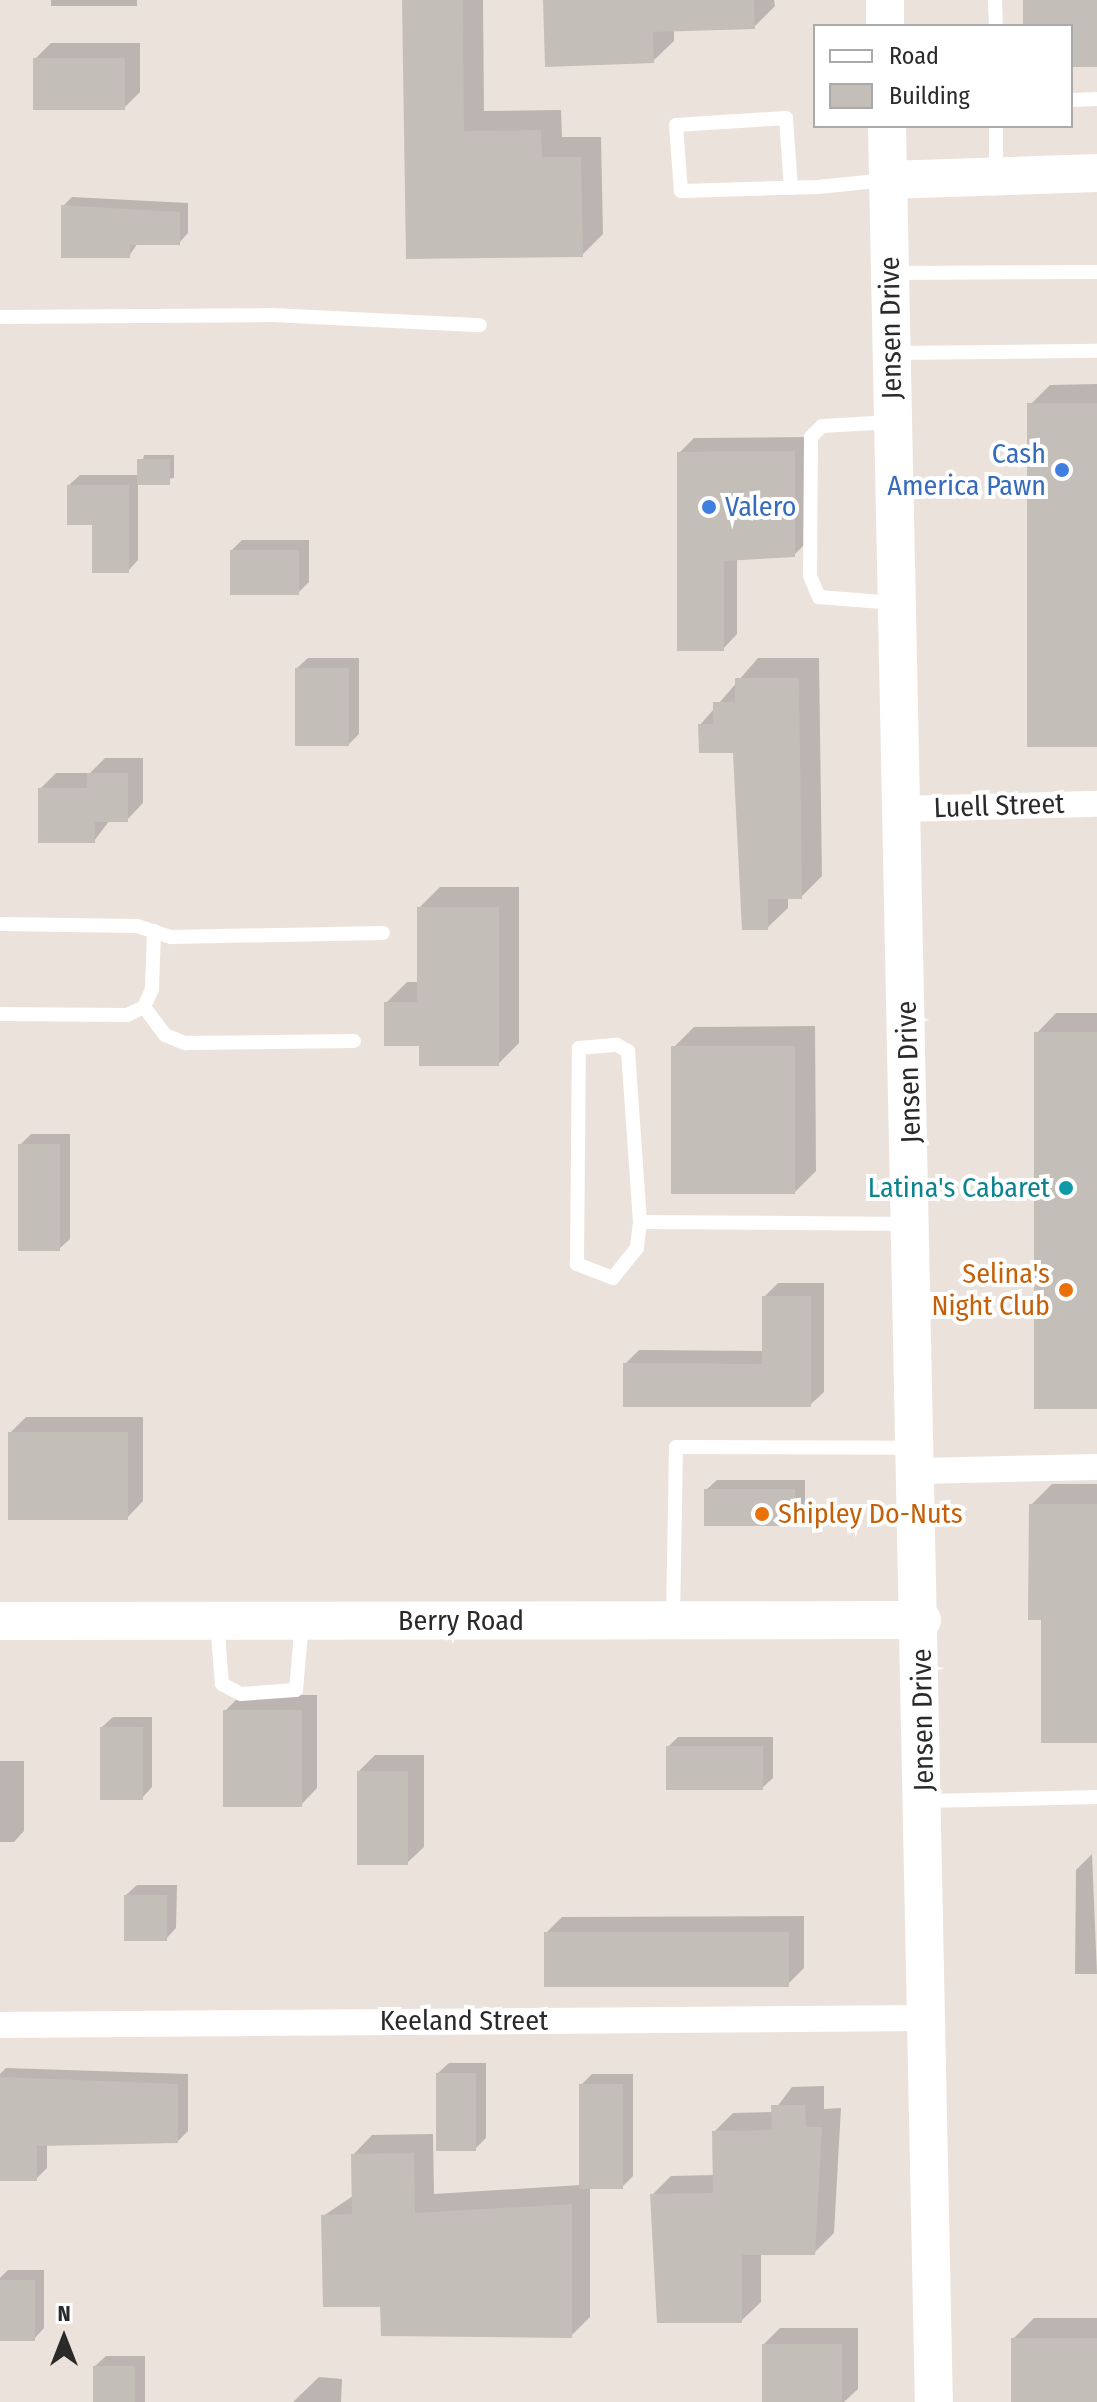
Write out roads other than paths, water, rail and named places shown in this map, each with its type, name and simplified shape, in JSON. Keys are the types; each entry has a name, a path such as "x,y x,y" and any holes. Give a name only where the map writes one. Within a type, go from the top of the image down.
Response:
{"main road":[{"path":"885,0 885,24"},
{"name":"Jensen Drive","path":"887,128 919,1459 934,2402"},
{"path":"887,180 1097,173"},
{"name":"Berry Road","path":"0,1621 922,1620"}],"street":[{"name":"Luell Street","path":"901,809 1097,804"},
{"path":"919,1459 1097,1467"},
{"name":"Keeland Street","path":"0,2025 928,2018"}],"lane":[{"path":"995,0 996,24"},
{"path":"1073,100 1097,99"},
{"path":"791,188 786,118 676,125 681,191 791,188 887,180"},
{"path":"996,128 996,177"},
{"path":"889,273 1097,272"},
{"path":"0,317 272,315 480,325"},
{"path":"891,353 1097,351"},
{"path":"893,422 822,426 811,437 810,576 819,597 897,603"},
{"path":"0,924 154,931 383,933"},
{"path":"0,1014 127,1015 144,1007 152,989 154,931"},
{"path":"144,1007 165,1035 185,1043 354,1041"},
{"path":"617,1045 628,1051 640,1222 637,1248 613,1278 577,1264 579,1048 617,1045"},
{"path":"640,1222 913,1224"},
{"path":"673,1620 676,1447 919,1459"},
{"path":"217,1621 217,1668 222,1684 241,1694 296,1690 302,1621"},
{"path":"925,1801 1097,1797"}],"place":[{"name":"Cash America Pawn","path":"1062,470"},
{"name":"Valero","path":"709,507"},
{"name":"Latina's Cabaret","path":"1066,1188"},
{"name":"Selina's Night Club","path":"1066,1290"},
{"name":"Shipley Do-Nuts","path":"762,1514"}]}
